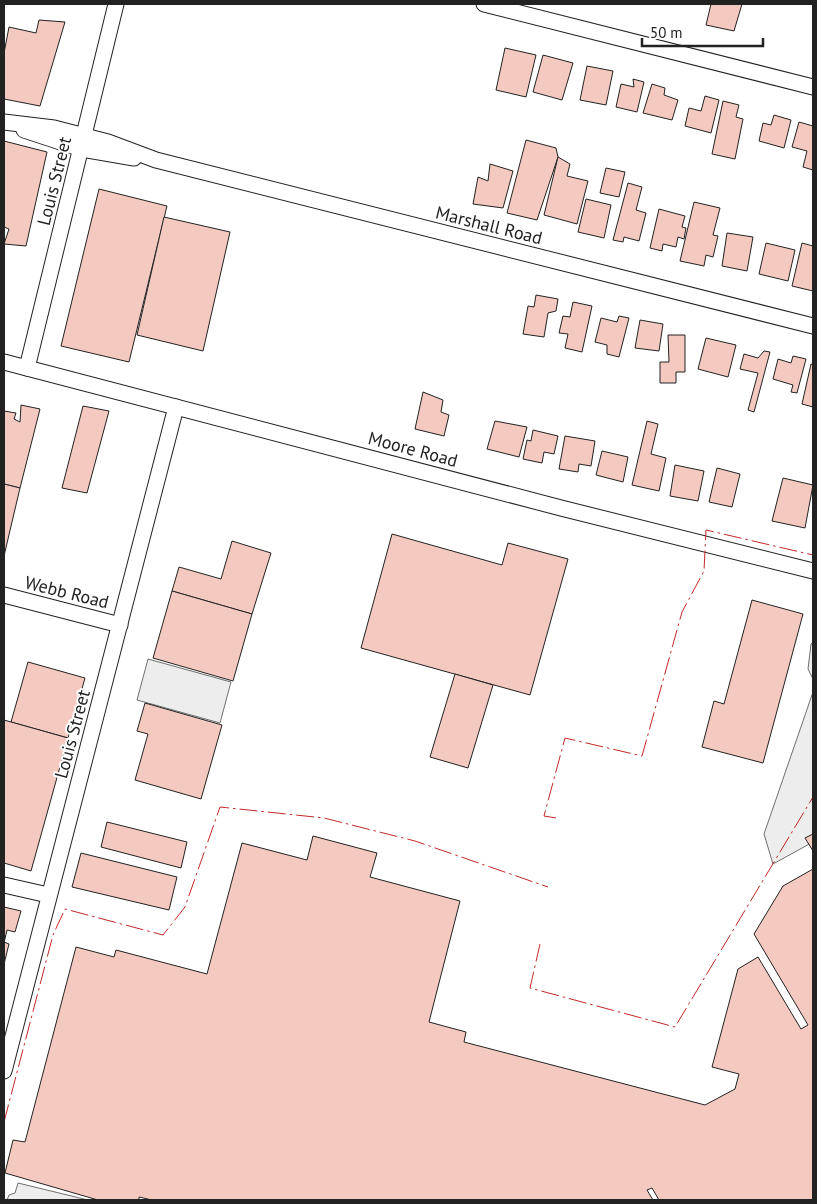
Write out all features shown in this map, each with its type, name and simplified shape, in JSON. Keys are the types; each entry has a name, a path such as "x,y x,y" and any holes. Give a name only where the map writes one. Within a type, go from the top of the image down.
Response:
{"street":[{"name":"Louis Street","path":"27,368 116,4"},
{"path":"484,4 813,87"},
{"name":"Marshall Road","path":"4,122 54,128 83,142 108,142 156,160 813,326"},
{"name":"Moore Road","path":"4,362 561,508 813,570"},
{"name":"Louis Street","path":"4,1071 10,1017 48,896 176,407"},
{"name":"Webb Road","path":"4,595 120,625"},
{"path":"4,884 48,896"}],"shaded area":[{"path":"813,642 813,679 808,669 811,644"},
{"path":"148,659 231,682 220,723 137,700"},
{"path":"813,692 813,842 773,864 764,834"},
{"path":"18,1183 88,1200 7,1200 9,1195 15,1193"}],"building":[{"path":"711,4 742,4 734,31 706,25"},
{"path":"39,20 65,22 40,106 4,99 4,53 9,27 36,33"},
{"path":"505,48 536,55 526,97 496,90"},
{"path":"543,55 573,63 562,100 533,92"},
{"path":"587,66 613,71 606,105 580,100"},
{"path":"633,79 644,82 637,112 616,107 621,84 634,87"},
{"path":"652,84 665,88 664,95 678,100 672,120 643,113"},
{"path":"705,96 719,100 711,133 685,126 689,108 701,111"},
{"path":"723,101 739,105 736,117 743,119 735,159 712,154"},
{"path":"774,115 791,120 784,148 759,141 763,123 771,125"},
{"path":"799,122 813,126 813,170 803,167 807,151 792,147"},
{"path":"526,140 556,148 558,157 537,220 507,213"},
{"path":"4,141 47,152 26,246 4,244 9,229 4,227"},
{"path":"558,157 570,164 567,176 588,181 577,224 544,215"},
{"path":"490,164 513,171 503,208 473,204 478,177 488,181"},
{"path":"606,168 625,172 619,197 600,193"},
{"path":"628,183 642,187 636,210 646,213 639,241 624,237 623,242 613,240"},
{"path":"99,189 167,206 129,362 61,346"},
{"path":"586,199 611,205 604,238 578,232"},
{"path":"694,202 720,208 713,235 718,236 713,257 706,255 704,266 680,261"},
{"path":"659,209 685,216 682,227 686,228 684,239 678,237 676,247 663,244 662,251 650,248"},
{"path":"164,217 230,232 203,351 137,335"},
{"path":"727,233 753,237 747,271 722,266"},
{"path":"766,243 795,250 788,281 759,274"},
{"path":"802,243 813,246 813,291 792,286"},
{"path":"536,295 558,299 556,311 548,313 544,337 523,334 528,306 534,307"},
{"path":"573,302 592,306 582,352 565,348 568,334 559,333 563,316 570,317"},
{"path":"619,316 629,318 619,357 607,354 607,345 595,342 601,318 617,322"},
{"path":"640,320 663,324 659,351 635,348"},
{"path":"668,335 685,335 685,372 676,372 676,383 660,383 660,362 669,362"},
{"path":"706,338 736,345 728,377 698,369"},
{"path":"764,351 770,352 754,412 748,410 758,373 740,369 744,354 758,358"},
{"path":"793,356 806,359 797,393 791,392 793,385 773,379 778,359 791,363"},
{"path":"811,364 813,365 813,407 802,404"},
{"path":"423,392 443,400 441,412 449,415 444,436 415,429"},
{"path":"21,405 40,409 20,488 4,484 4,411 16,413 14,419 20,422"},
{"path":"83,406 109,411 87,493 62,488"},
{"path":"495,421 527,427 519,457 487,449"},
{"path":"647,421 658,424 651,454 666,458 659,491 632,485"},
{"path":"533,430 558,436 554,454 544,452 542,463 523,459 527,440 531,441"},
{"path":"565,436 595,441 591,466 579,464 578,472 559,469"},
{"path":"602,451 628,457 623,482 596,475"},
{"path":"675,465 704,471 698,501 670,496"},
{"path":"717,468 740,474 732,507 709,502"},
{"path":"783,478 813,485 805,528 772,521"},
{"path":"4,484 20,488 4,556"},
{"path":"392,534 502,565 508,543 568,559 530,695 361,648"},
{"path":"232,541 271,553 252,614 172,591 179,567 221,579"},
{"path":"172,591 252,614 233,681 153,658"},
{"path":"752,600 803,614 763,763 702,747 714,701 724,704"},
{"path":"28,662 85,678 68,738 11,722"},
{"path":"455,674 493,685 468,768 430,757"},
{"path":"145,703 222,725 201,799 135,780 148,734 137,731"},
{"path":"4,720 68,738 31,871 4,863"},
{"path":"107,822 187,842 181,868 101,847"},
{"path":"813,834 813,851 805,838"},
{"path":"313,836 377,853 370,877 460,901 429,1022 466,1032 464,1042 705,1105 735,1089 739,1074 712,1067 738,969 758,957 801,1029 808,1025 754,934 783,886 813,869 813,1200 659,1200 652,1188 647,1190 653,1200 152,1200 139,1197 139,1200 98,1200 5,1173 13,1140 25,1142 76,947 114,957 116,950 207,974 242,843 307,860"},
{"path":"81,853 177,877 169,910 72,887"},
{"path":"4,907 21,911 15,932 7,930 4,943"},
{"path":"4,942 9,944 4,964"}],"power":[{"path":"556,818 544,816 565,738 642,756 682,612 704,571 706,530 813,555"},
{"path":"540,944 530,988 675,1027 813,797"},
{"path":"4,1122 53,935 65,909 163,935 185,907 220,807 324,818 415,841 548,887"}]}
